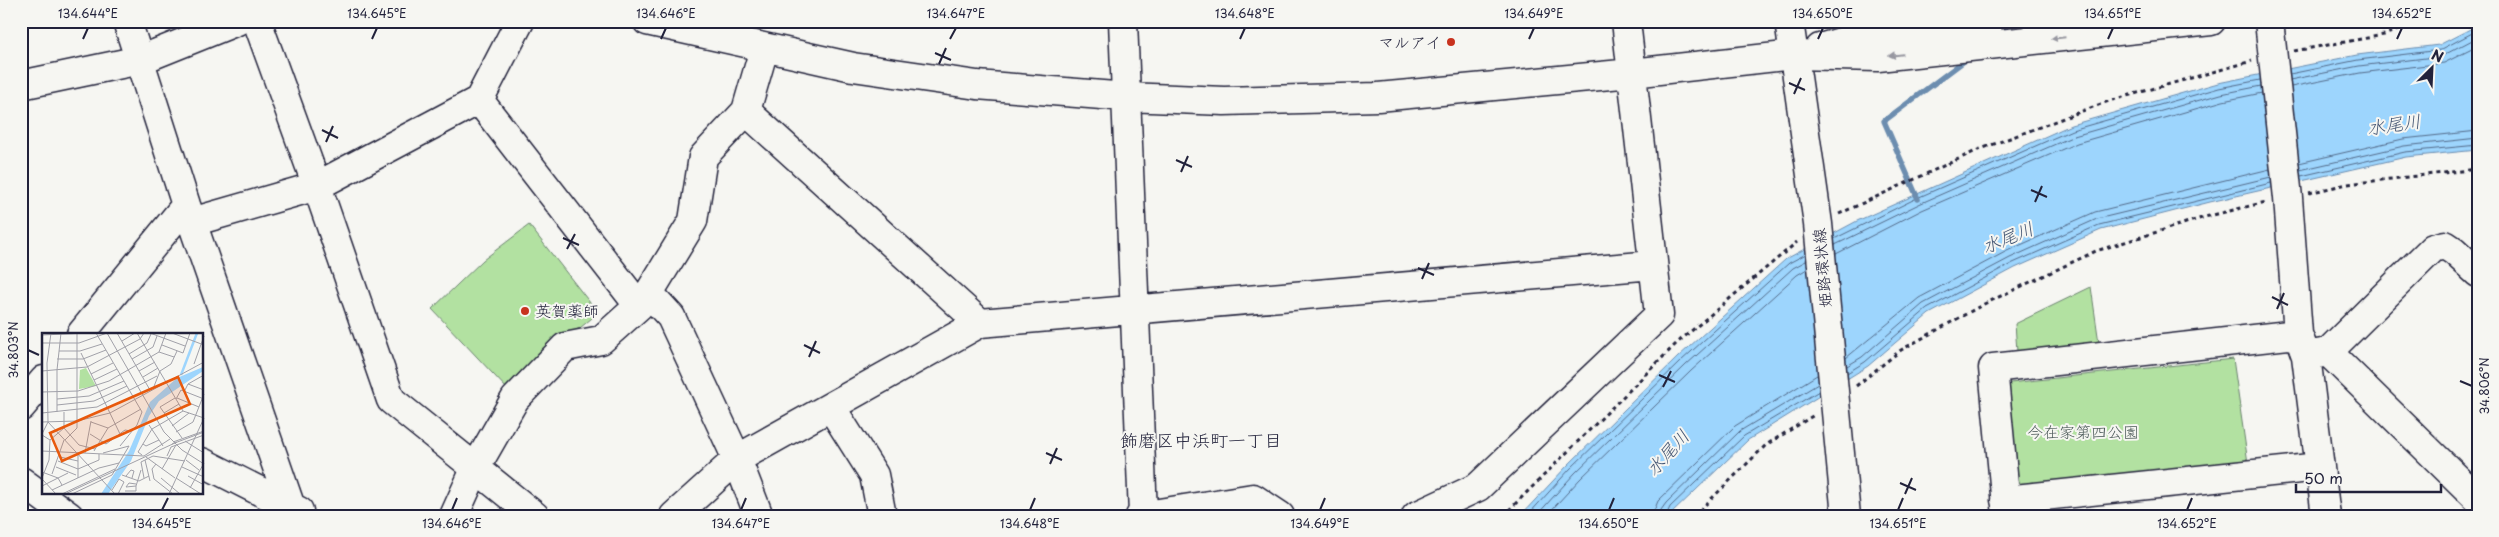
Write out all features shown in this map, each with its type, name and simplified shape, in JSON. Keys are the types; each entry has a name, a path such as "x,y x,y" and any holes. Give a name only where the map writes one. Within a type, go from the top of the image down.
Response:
{"street":[{"path":"127,21 189,213 298,513"},
{"path":"21,86 140,60 237,21"},
{"path":"257,21 317,186 391,400 536,516"},
{"path":"82,333 189,213 317,186 478,100 520,21"},
{"path":"648,21 764,49 853,67 977,85 1127,98 1224,101 1378,97 1632,73 1794,55 1878,57 2211,21"},
{"path":"1123,21 1141,515 1252,498 1280,516"},
{"path":"1416,516 1478,487 1659,315 1626,21"},
{"name":"姫路環状線","path":"1789,21 1818,224 1846,516"},
{"path":"1794,55 1876,32 1990,21"},
{"path":"2270,21 2288,198 2311,347 2320,467 2326,516"},
{"path":"454,516 476,467 516,399 565,347 601,340 644,300 693,221 703,157 746,111 764,49"},
{"path":"478,100 644,300 671,316 737,459 759,516"},
{"path":"746,111 980,323"},
{"path":"2320,467 2006,508 1993,368 2311,347 2433,248 2445,245 2454,250 2478,273"},
{"path":"674,516 737,459 980,323 1653,265"},
{"path":"2311,347 2478,499"},
{"path":"21,407 38,378"},
{"path":"831,407 874,475 882,516"},
{"path":"204,463 298,513"},
{"path":"21,480 69,516"}],"path":[{"path":"1503,516 1677,343 1818,224 1978,150 2109,101 2274,55 2384,35 2423,21"},
{"path":"1694,516 1766,445 1834,403 1901,350 1984,304 2096,251 2206,217 2347,184 2478,169"}],"green space":[{"path":"529,225 598,313 580,328 554,340 508,390 432,309 483,260"},
{"path":"2091,287 2099,343 2017,351 2015,324"},
{"name":"今在家第四公園","path":"2233,359 2249,470 2018,489 2007,388 2010,383"}],"water":[{"name":"水尾川","path":"2478,25 2478,150 2406,157 2210,202 2101,230 2015,268 1929,314 1868,366 1748,440 1669,516 1520,516 1567,466 1678,357 1786,259 1857,221 2071,125 2218,83 2357,55 2439,45"}],"waterway":[{"path":"1999,34 2015,21"},
{"path":"1918,199 1884,121 1968,58"}],"place":[{"name":"マルアイ","path":"1451,42"},
{"name":"英賀薬師","path":"525,311"}],"district":[{"name":"飾磨区中浜町一丁目","path":"1201,441"}]}
